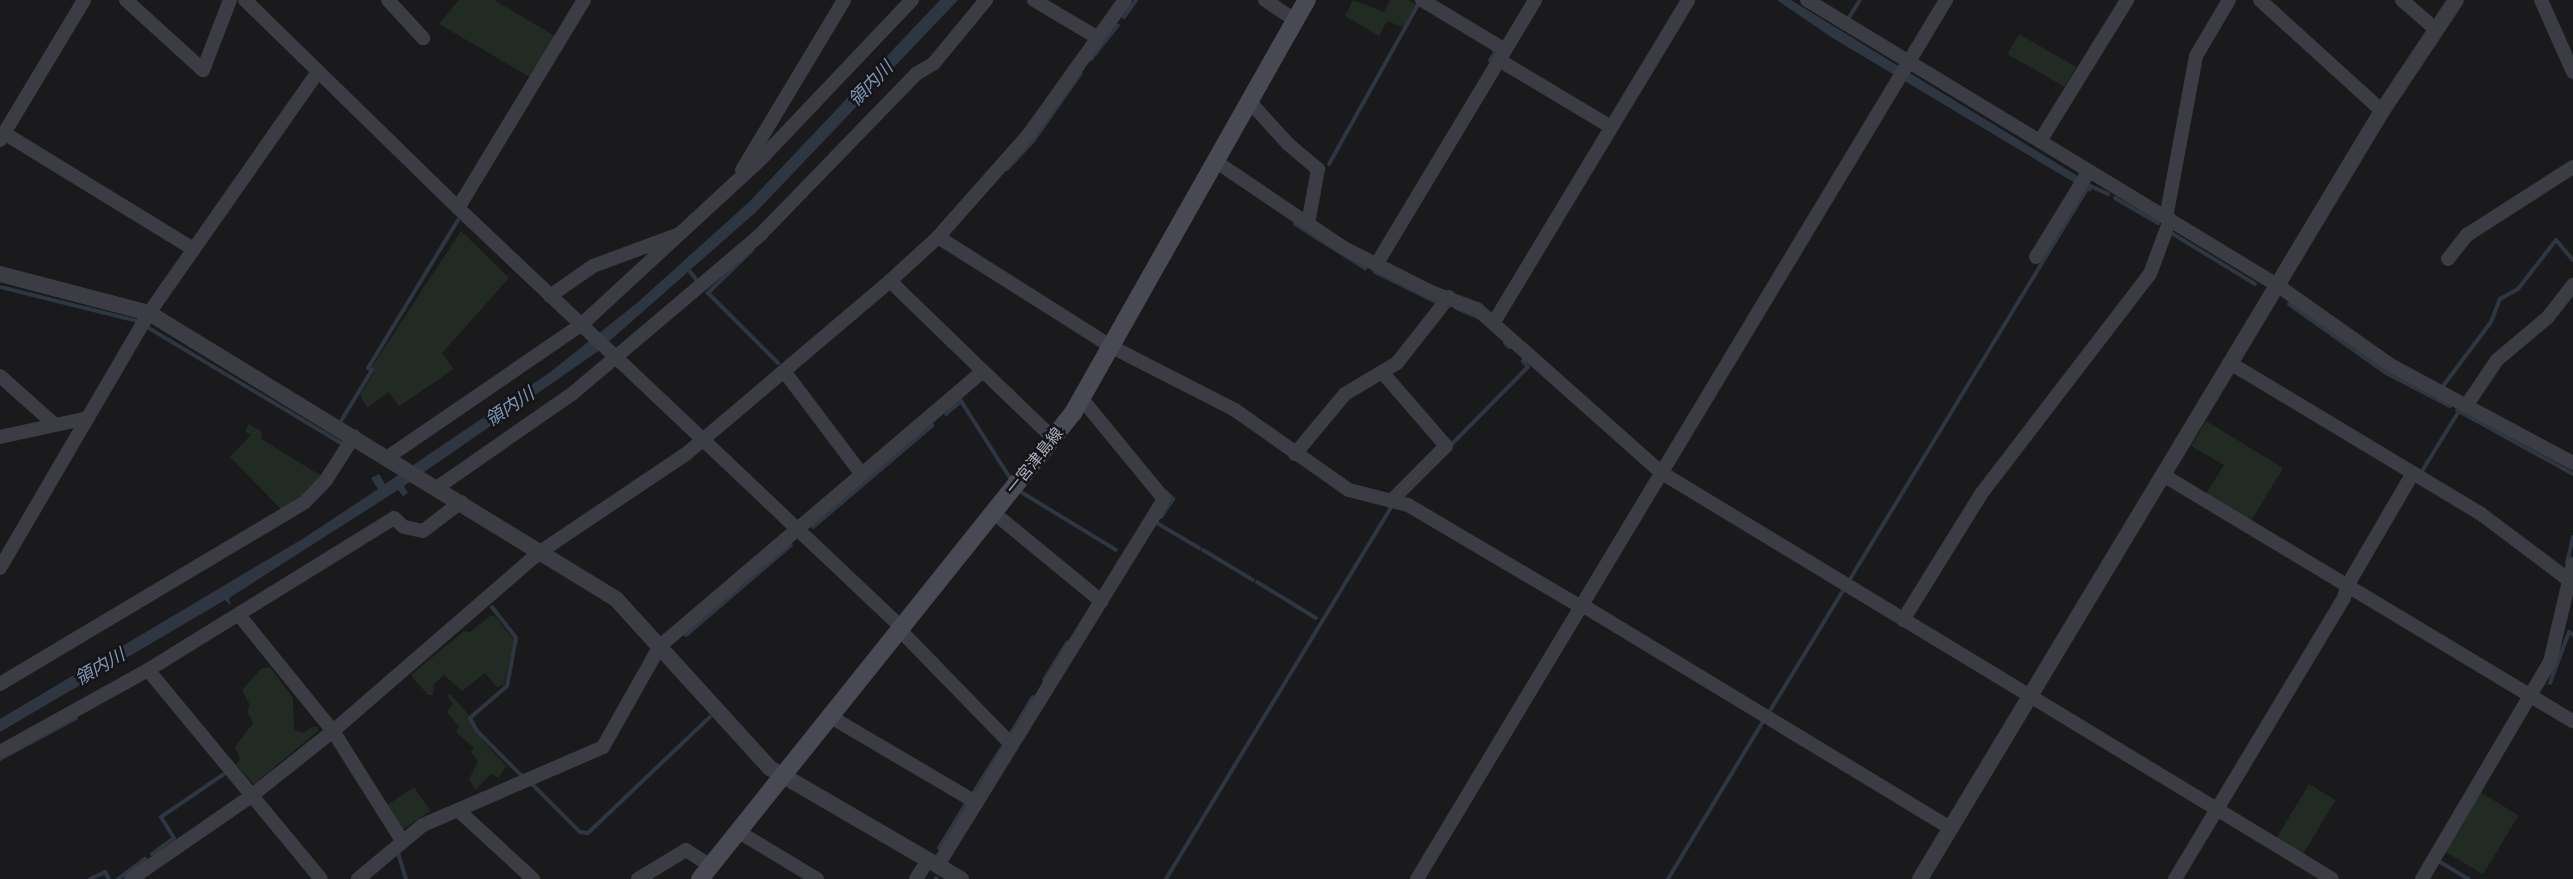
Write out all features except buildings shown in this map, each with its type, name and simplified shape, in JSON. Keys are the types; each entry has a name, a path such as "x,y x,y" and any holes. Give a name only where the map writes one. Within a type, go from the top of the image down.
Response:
{"main road":[{"name":"一宮津島線","path":"706,872 1054,439 1082,399 1218,163 1293,19 1307,0"}],"street":[{"path":"84,0 2,137 193,249"},
{"path":"126,0 203,70 230,0"},
{"path":"245,0 458,208 900,628 1012,745"},
{"path":"388,0 423,38"},
{"path":"458,208 584,0"},
{"path":"732,187 844,0"},
{"path":"390,458 584,328 835,85 912,0"},
{"path":"436,486 612,355 761,234 916,74 934,63 986,0"},
{"path":"1034,0 1098,38"},
{"path":"131,879 250,797 333,731 540,552 703,440 890,281 938,237 1029,134 1125,0"},
{"path":"1265,0 1293,19"},
{"path":"1422,0 1611,128"},
{"path":"1376,265 1535,0"},
{"path":"1494,322 1688,0"},
{"path":"1806,0 1905,69 2040,141 2085,178 2168,219 2277,285 2392,366 2573,463"},
{"path":"1418,879 1946,0"},
{"path":"2040,141 2127,0"},
{"path":"1903,620 1981,494 2150,274 2168,219 2196,56 2229,0"},
{"path":"2260,0 2382,111"},
{"path":"2402,0 2434,28"},
{"path":"1920,879 2382,111 2434,28 2456,0"},
{"path":"2541,0 2573,72"},
{"path":"0,568 149,313 318,72"},
{"path":"1250,102 1288,144 1318,169 1308,224"},
{"path":"1218,163 1308,224 1376,265 1478,309 1662,473 2028,697 2332,879"},
{"path":"2448,259 2467,235 2573,168"},
{"path":"2036,256 2085,178"},
{"path":"550,296 593,266 683,233"},
{"path":"938,237 1112,347 1235,410 1349,490 1408,505 1581,606 1950,828"},
{"path":"0,274 149,313 436,486 616,599 770,768 961,879"},
{"path":"890,281 1054,439"},
{"path":"2466,406 2497,360 2548,316 2573,285"},
{"path":"1295,454 1334,405 1397,363 1449,297"},
{"path":"2230,363 2481,514 2569,580"},
{"path":"783,371 861,473"},
{"path":"358,879 423,825 603,747 660,646 795,528 983,371"},
{"path":"1382,372 1446,446 1391,501"},
{"path":"0,376 53,423"},
{"path":"916,879 933,863 977,803 1164,499 1082,399"},
{"path":"0,437 53,423 88,418"},
{"path":"0,684 305,502 327,480 354,436"},
{"path":"2175,879 2344,598 2347,586 2413,473"},
{"path":"2163,475 2573,721"},
{"path":"0,752 239,615 394,518 404,527 423,531 461,502"},
{"path":"993,513 1101,601"},
{"path":"2422,879 2550,662 2573,564"},
{"path":"239,615 333,731 403,842"},
{"path":"148,669 250,797 321,879"},
{"path":"831,717 977,803"},
{"path":"458,810 533,879"},
{"path":"739,832 817,879"},
{"path":"638,879 686,850 706,872"}],"shaded area":[{"path":"459,0 494,0 558,38 533,79 439,24"},
{"path":"1353,0 1384,12 1390,0 1408,0 1417,5 1405,28 1387,21 1379,36 1345,16"},
{"path":"2019,34 2076,67 2065,87 2008,54"},
{"path":"461,231 509,278 442,353 454,369 399,406 389,392 367,408 360,395 375,371 371,368"},
{"path":"2206,421 2283,468 2251,521 2206,494 2224,465 2191,446"},
{"path":"249,424 262,432 261,439 323,477 304,497 281,509 230,457 251,435 245,431"},
{"path":"490,616 495,616 514,640 504,685 497,687 485,673 462,691 444,675 434,684 433,695 428,695 411,675 464,631 470,632"},
{"path":"270,667 293,698 294,729 302,733 315,726 319,730 254,784 236,765 240,759 235,747 253,723 247,711 250,705 242,690 262,668"},
{"path":"450,694 468,714 475,732 506,766 499,778 491,774 475,790 469,779 478,761 471,752 474,748 456,732 459,727 447,712 453,704 447,696"},
{"path":"2309,784 2336,800 2302,856 2276,840"},
{"path":"414,787 430,811 403,829 387,805"},
{"path":"2480,792 2519,815 2483,874 2444,851"}],"water":[{"name":"領内川","path":"940,0 958,0 756,212 597,352 404,486 408,493 403,496 398,490 229,598 231,606 225,600 0,732 0,719 304,538 378,489 371,478 379,474 385,484 549,373 637,303 749,202"},
{"path":"1777,0 1791,0 2094,186 2090,192 1831,37"}],"waterway":[{"path":"1124,17 1136,0"},
{"path":"1848,19 1860,0"},
{"path":"1329,164 1418,5"},
{"path":"1091,59 1118,25"},
{"path":"1490,60 1496,51 1493,49"},
{"path":"1007,169 1033,141 1081,73"},
{"path":"2090,186 2108,194"},
{"path":"1768,714 2088,187"},
{"path":"2115,198 2158,223"},
{"path":"341,421 372,370 368,368 458,220"},
{"path":"1295,224 1365,268"},
{"path":"2173,234 2255,284"},
{"path":"2443,386 2491,322 2500,299 2518,289 2556,240 2573,260"},
{"path":"752,250 708,293 778,363"},
{"path":"687,268 696,279"},
{"path":"1375,272 1436,302"},
{"path":"0,287 137,321"},
{"path":"2289,304 2386,373 2450,406"},
{"path":"1456,308 1477,317"},
{"path":"147,327 341,443"},
{"path":"1505,343 1509,347"},
{"path":"1449,447 1528,367 1523,361"},
{"path":"946,414 961,401 1010,478"},
{"path":"2457,410 2573,474"},
{"path":"2422,471 2459,411"},
{"path":"813,527 933,425"},
{"path":"1021,492 1116,550"},
{"path":"1161,517 1173,499 1166,492"},
{"path":"1166,879 1391,507"},
{"path":"1157,523 1199,548"},
{"path":"2567,563 2573,537"},
{"path":"686,635 791,545"},
{"path":"1203,550 1253,580"},
{"path":"1257,582 1316,618"},
{"path":"492,607 516,638 507,686 470,718 477,731 522,776"},
{"path":"2550,683 2569,632 2573,635"},
{"path":"1044,680 1067,643"},
{"path":"1011,733 1033,697"},
{"path":"532,784 580,832 588,833 710,717"},
{"path":"0,759 76,718"},
{"path":"1668,879 1764,720"},
{"path":"972,795 1003,746"},
{"path":"152,854 174,838 161,817 224,774"},
{"path":"939,848 967,802"},
{"path":"398,853 406,879"},
{"path":"118,879 145,859"},
{"path":"2440,862 2468,879"},
{"path":"90,879 105,872 109,879"}]}
